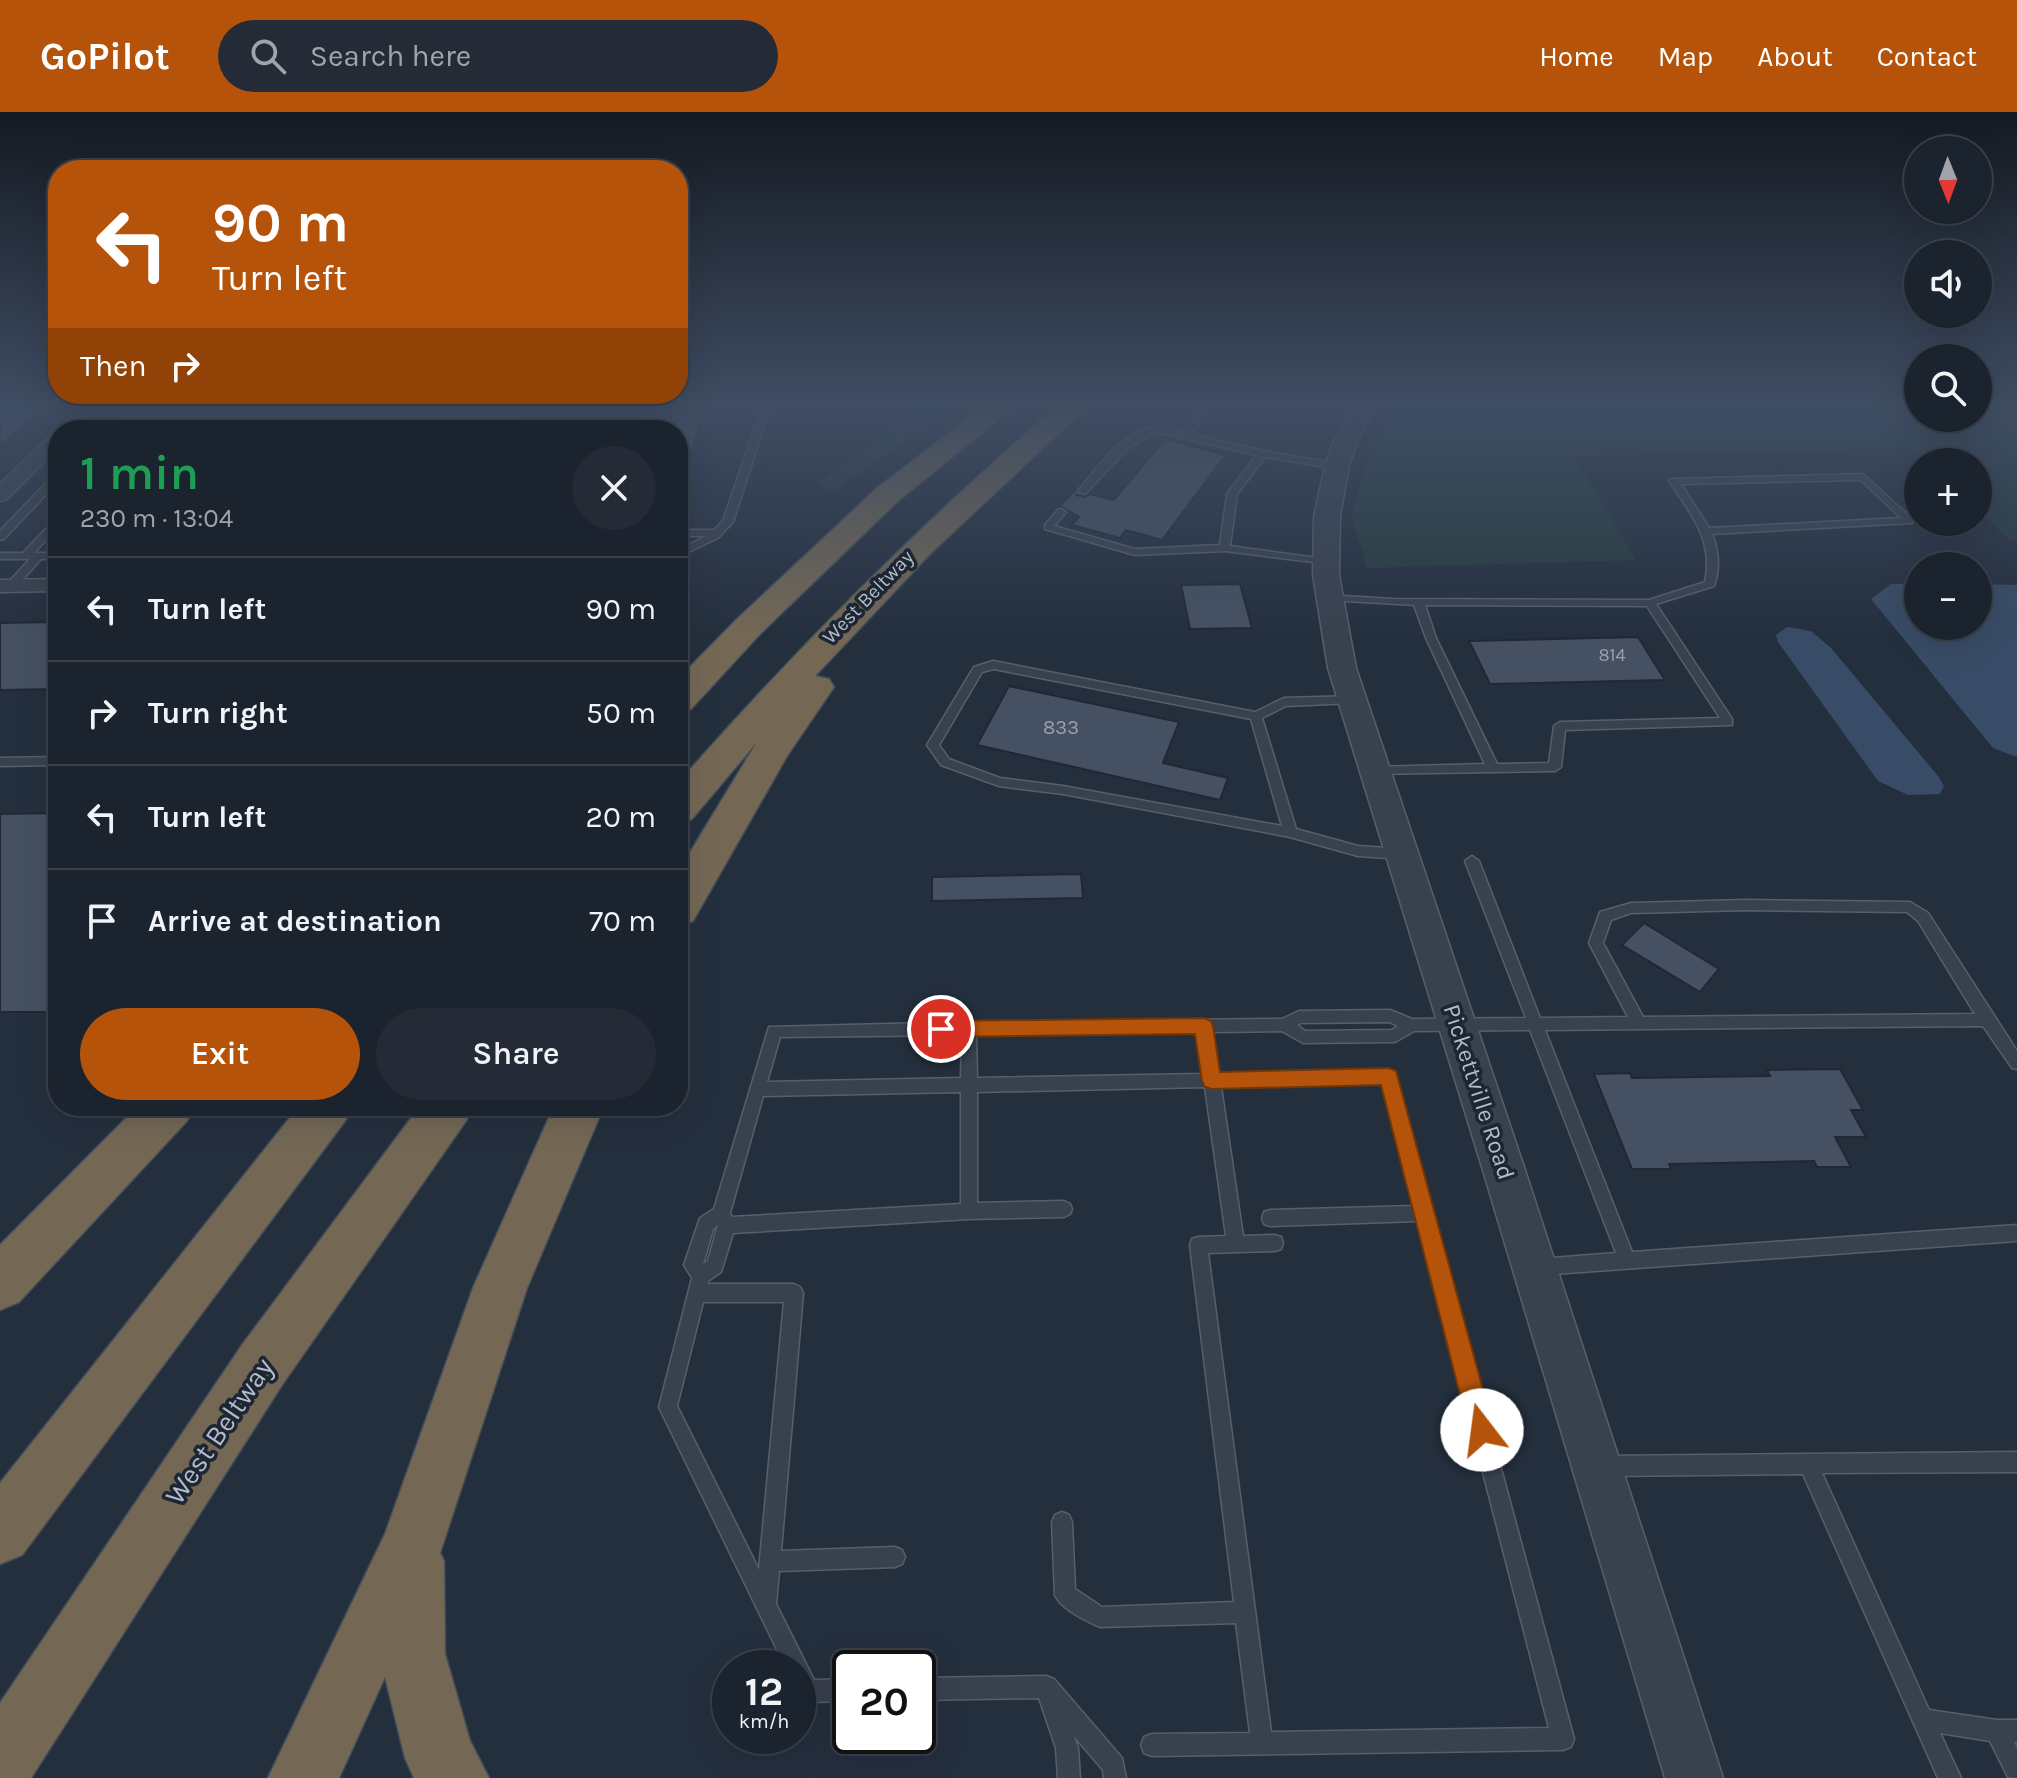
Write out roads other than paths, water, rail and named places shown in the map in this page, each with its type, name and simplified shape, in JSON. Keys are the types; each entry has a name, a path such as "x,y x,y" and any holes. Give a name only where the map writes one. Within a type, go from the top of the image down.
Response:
{"highway":[{"path":"688,649 820,541 904,482"},
{"name":"West Beltway","path":"688,797 765,706 847,617 985,482"},
{"path":"688,892 771,750 843,648 904,576 956,524 988,482"},
{"path":"688,690 748,627 888,494"},
{"path":"0,1283 160,1116"},
{"path":"0,1533 320,1116"},
{"name":"West Beltway","path":"0,1764 262,1365 442,1116"},
{"path":"303,1778 412,1546 500,1288 575,1116"},
{"path":"0,1290 59,1222"},
{"path":"412,1546 412,1654 440,1758 454,1778"}],"street":[{"name":"Pickettville Road","path":"1334,482 1327,516 1328,580 1342,668 1535,1267 1694,1778"},
{"path":"6,586 48,585"}],"lane":[{"path":"688,549 717,533 728,522 741,482"},
{"path":"1082,492 1091,482"},
{"path":"1225,548 1232,494 1241,482"},
{"path":"1061,512 1048,527 1135,552 1225,548 1328,580 1418,602 1650,603 1710,584 1716,564 1708,531 1675,482"},
{"path":"1708,531 1909,521 1868,482"},
{"path":"0,537 48,486"},
{"path":"688,533 717,533"},
{"path":"6,586 48,534"},
{"path":"0,556 48,556"},
{"path":"1418,602 1431,638 1493,769"},
{"path":"1375,771 1555,767 1560,726 1728,722 1650,603"},
{"path":"1352,699 1284,702 1256,716 993,665 978,670 933,745 945,762 999,782 1063,790 1290,832 1358,851 1402,854"},
{"path":"1256,716 1290,832"},
{"path":"0,762 48,761"},
{"path":"1472,861 1627,1260"},
{"path":"1639,1024 1596,943 1605,916 1631,908 1746,905 1910,907 1923,917 2017,1063"},
{"path":"724,1219 774,1031 1284,1025 1303,1037 1395,1036 1411,1025 1987,1020"},
{"path":"1204,1026 1236,1244"},
{"path":"969,1028 969,1211"},
{"path":"758,1089 1389,1077 1563,1739 1152,1745"},
{"path":"788,1650 668,1407 699,1284 693,1265 706,1224 724,1219 1064,1209"},
{"path":"1270,1218 1425,1213"},
{"path":"1535,1267 2017,1233"},
{"path":"1262,1744 1198,1245 1275,1243"},
{"path":"699,1284 794,1293 766,1606"},
{"path":"1597,1466 2017,1462"},
{"path":"1808,1464 1950,1778"},
{"path":"1062,1522 1065,1595 1100,1617 1245,1612"},
{"path":"770,1561 895,1557"},
{"path":"936,1689 1046,1687"},
{"path":"1046,1687 1067,1748 1069,1778"},
{"path":"1046,1687 1114,1766 1115,1778"},
{"path":"1922,1720 2007,1731 2016,1769"}],"water":[{"path":"1891,584 1904,584 1904,639 1871,599"},
{"path":"1992,584 2017,585 2017,757 1993,748 1905,640 1992,640"},
{"path":"1787,627 1811,631 1831,648 1938,776 1944,786 1940,794 1908,795 1878,781 1778,642 1776,635"}]}
